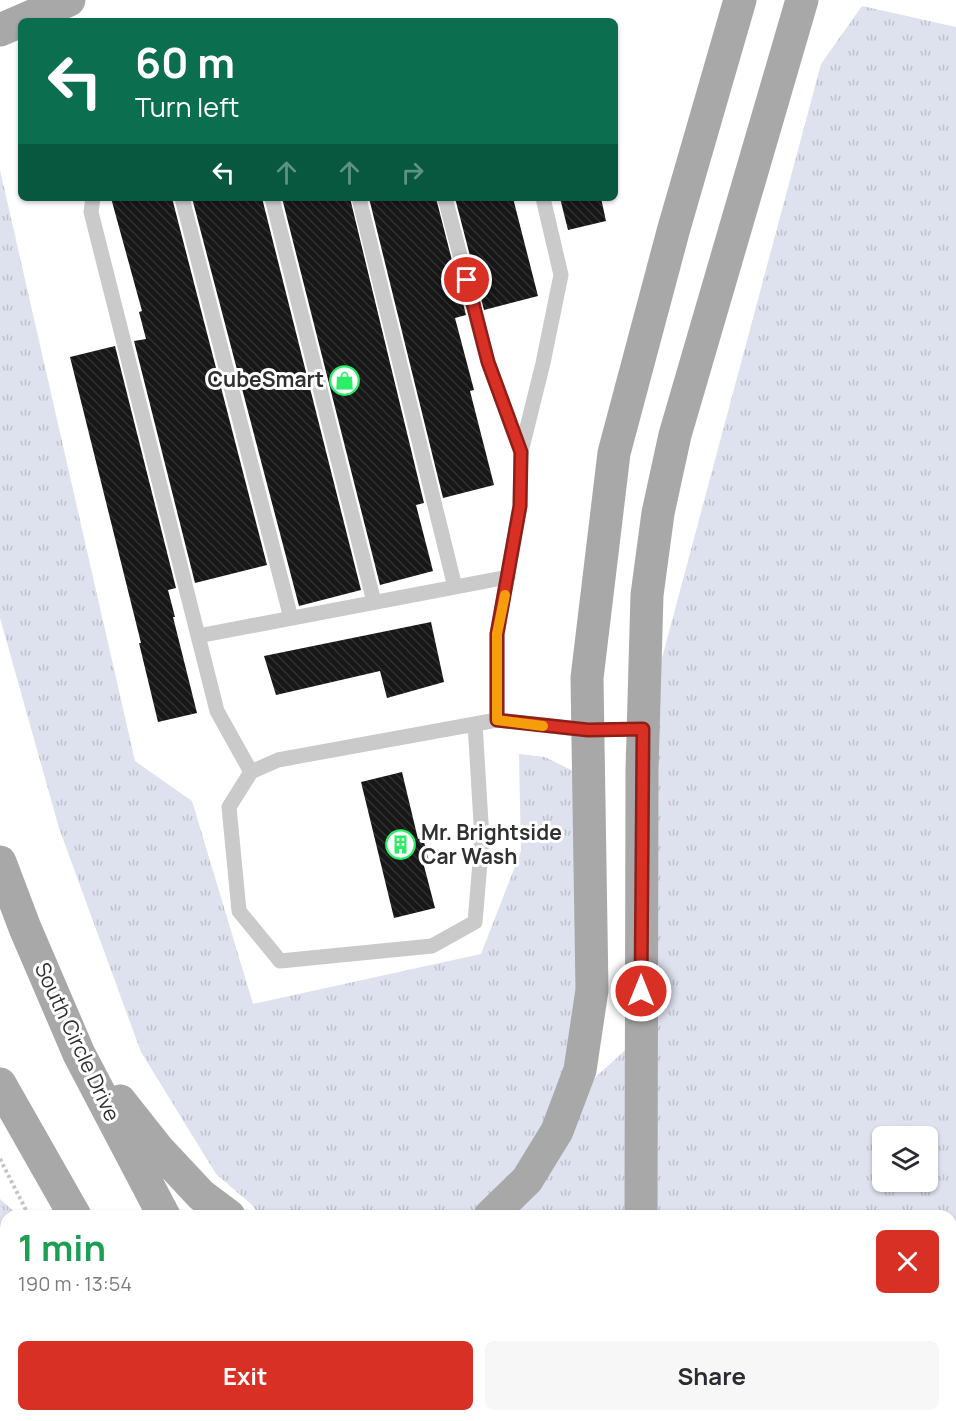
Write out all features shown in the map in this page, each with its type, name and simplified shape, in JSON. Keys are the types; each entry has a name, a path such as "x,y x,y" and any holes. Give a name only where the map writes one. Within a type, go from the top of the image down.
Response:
{"main road":[{"path":"28,18 69,0"},
{"path":"496,1210 527,1180 557,1131 580,1070 592,990 587,678 614,453 674,228 740,0"},
{"path":"641,1210 643,729 646,595 658,513 675,435 802,0"},
{"path":"0,30 18,22"},
{"name":"South Circle Drive","path":"0,862 25,928 79,1054 161,1210"},
{"path":"79,1054 165,1156 201,1195 221,1210"},
{"path":"0,1084 72,1210"}],"lane":[{"path":"93,201 91,212 217,711 251,772"},
{"path":"183,201 291,618"},
{"path":"273,201 374,602"},
{"path":"360,201 455,586"},
{"path":"446,201 488,362 521,452"},
{"path":"497,720 497,634 520,506 521,452 543,363 561,275 544,201"},
{"path":"198,636 508,576"},
{"path":"475,724 482,839 475,922 432,946 280,961 239,911 229,807 251,772 278,760 475,724 497,720 588,730 643,729"}],"path":[{"path":"0,1159 26,1210"}],"green space":[{"path":"862,6 956,27 956,1210 256,1210 216,1174 141,1052 59,828 0,618 0,170 135,761 192,801 253,1004 481,954 521,851 519,754 545,757 589,779 569,1101 641,1036 643,729 821,64"},
{"path":"0,1199 12,1210 0,1210"}],"building":[{"path":"112,201 173,201 267,565 195,583 134,341 146,339 139,312 142,311"},
{"path":"193,201 263,201 361,590 299,606"},
{"path":"283,201 351,201 424,503 416,505 433,571 380,585"},
{"path":"370,201 437,201 466,315 455,318 474,390 470,391 494,485 443,498"},
{"path":"456,201 514,201 538,296 484,310"},
{"path":"561,201 602,201 606,221 568,230"},
{"path":"115,346 176,588 168,590 197,713 158,722 139,643 141,643 70,357"},
{"path":"431,622 444,682 387,698 380,671 276,695 264,656"},
{"name":"Mr. Brightside Car Wash","path":"402,772 418,839 423,838 429,861 423,862 435,908 394,918 361,782"}],"slow traffic":[{"path":"505,595 497,634 497,720 543,726"}],"place":[{"name":"CubeSmart","path":"345,380"},
{"name":"Mr. Brightside Car Wash","path":"400,845"}],"route":[{"path":"467,280 488,362 521,452 520,506 497,634 497,720 588,730 643,729 641,991"}]}
